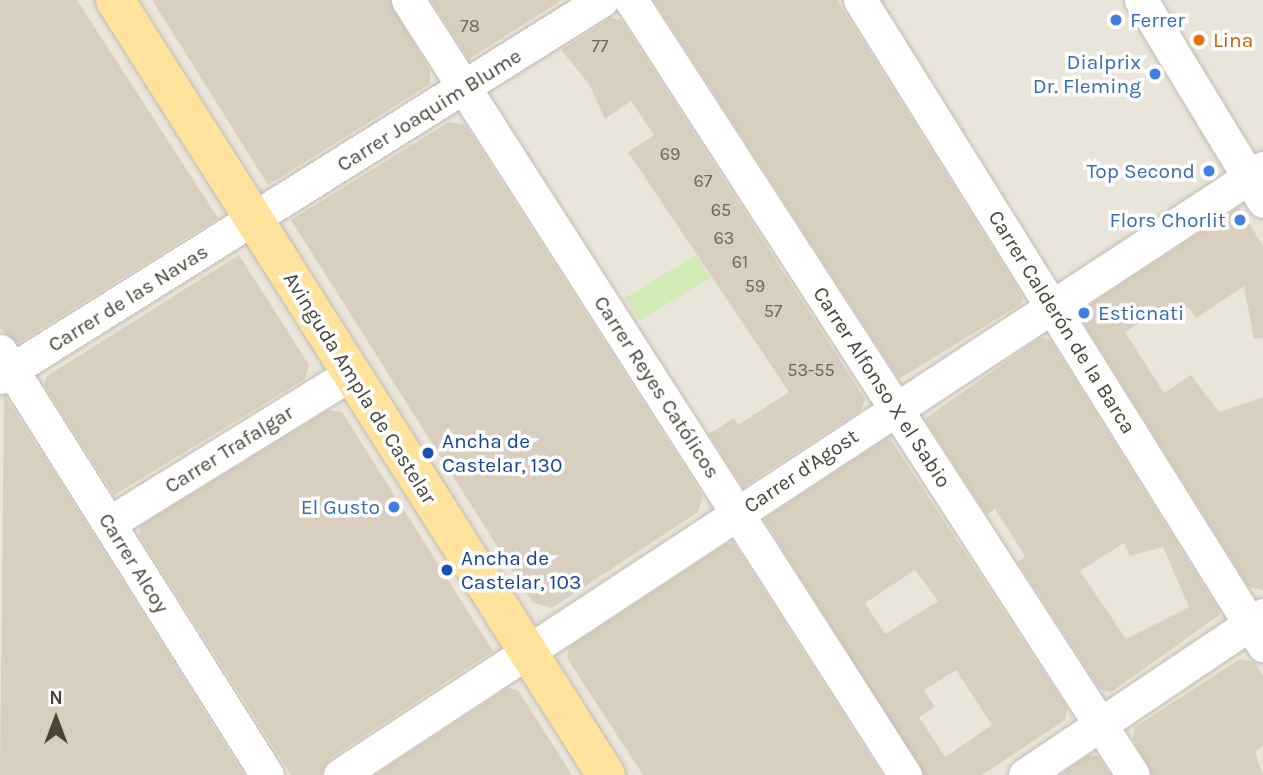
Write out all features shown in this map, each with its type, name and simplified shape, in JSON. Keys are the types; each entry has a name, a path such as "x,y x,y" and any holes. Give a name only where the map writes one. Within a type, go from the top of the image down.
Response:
{"main road":[{"name":"Avinguda Ampla de Castelar","path":"115,0 256,220 349,374 606,775"}],"street":[{"name":"Carrer Reyes Católicos","path":"408,0 905,775"},
{"name":"Carrer Joaquim Blume","path":"256,220 602,0"},
{"name":"Carrer Alfonso X el Sabio","path":"631,0 1133,775"},
{"name":"Carrer Calderón de la Barca","path":"860,0 1258,628"},
{"path":"1141,0 1258,182"},
{"name":"Carrer d'Agost","path":"340,775 1052,304 1258,182"},
{"name":"Carrer de las Navas","path":"4,365 256,220"},
{"name":"Carrer Alcoy","path":"4,365 109,523 267,775"},
{"name":"Carrer Trafalgar","path":"109,523 349,374"},
{"path":"1025,775 1101,724 1258,628"}],"shaded area":[{"path":"0,0 1263,0 1263,775 0,775"}],"green space":[{"path":"696,255 710,278 640,320 626,297"}],"building":[{"path":"0,0 77,0 218,218 18,343 0,329"},
{"path":"152,0 389,0 430,71 430,84 268,185"},
{"path":"431,0 562,0 469,59"},
{"path":"654,0 837,0 1023,297 1021,304 899,379"},
{"path":"611,18 621,20 865,399 861,410 743,487 709,434 734,418 738,425 789,392 628,152 654,135 631,101 605,119 589,84 561,50"},
{"path":"449,122 465,125 703,496 698,512 552,608 533,603 291,220"},
{"path":"1239,207 1263,246 1263,338 1254,339 1244,286 1196,318 1189,307 1168,322 1160,309 1125,332 1164,393 1191,375 1219,412 1263,397 1263,590 1249,587 1082,320 1085,308"},
{"path":"239,255 309,365 305,379 114,495 44,385 47,376"},
{"path":"1041,337 1050,340 1221,614 1111,692 1101,690 1018,562 1025,556 995,509 987,515 925,419","holes":["1124,543 1130,556 1163,547 1189,607 1126,639 1080,571"]},
{"path":"4,395 58,479 244,775 0,775"},
{"path":"328,410 342,412 493,651 329,759 321,775 291,775 139,535 140,526"},
{"path":"889,437 1067,708 1065,720 982,775 924,775 764,519","holes":["915,570 938,601 885,634 865,603","956,670 992,725 945,757 919,717 935,707 924,690"]},
{"path":"727,543 734,544 882,775 643,775 567,658 569,647"},
{"path":"1240,659 1254,662 1263,676 1263,746 1255,752 1263,775 1152,775 1133,739 1135,727"},
{"path":"508,688 518,690 572,775 375,775"},
{"path":"1089,755 1098,756 1110,775 1060,775"}],"place":[{"name":"Ferrer","path":"1116,20"},
{"name":"Lina","path":"1199,40"},
{"name":"Dialprix Dr. Fleming","path":"1155,74"},
{"name":"Top Second","path":"1209,171"},
{"name":"Flors Chorlit","path":"1240,220"},
{"name":"Esticnati","path":"1084,313"},
{"name":"Ancha de Castelar, 130","path":"428,453"},
{"name":"El Gusto","path":"394,507"},
{"name":"Ancha de Castelar, 103","path":"447,570"}]}
